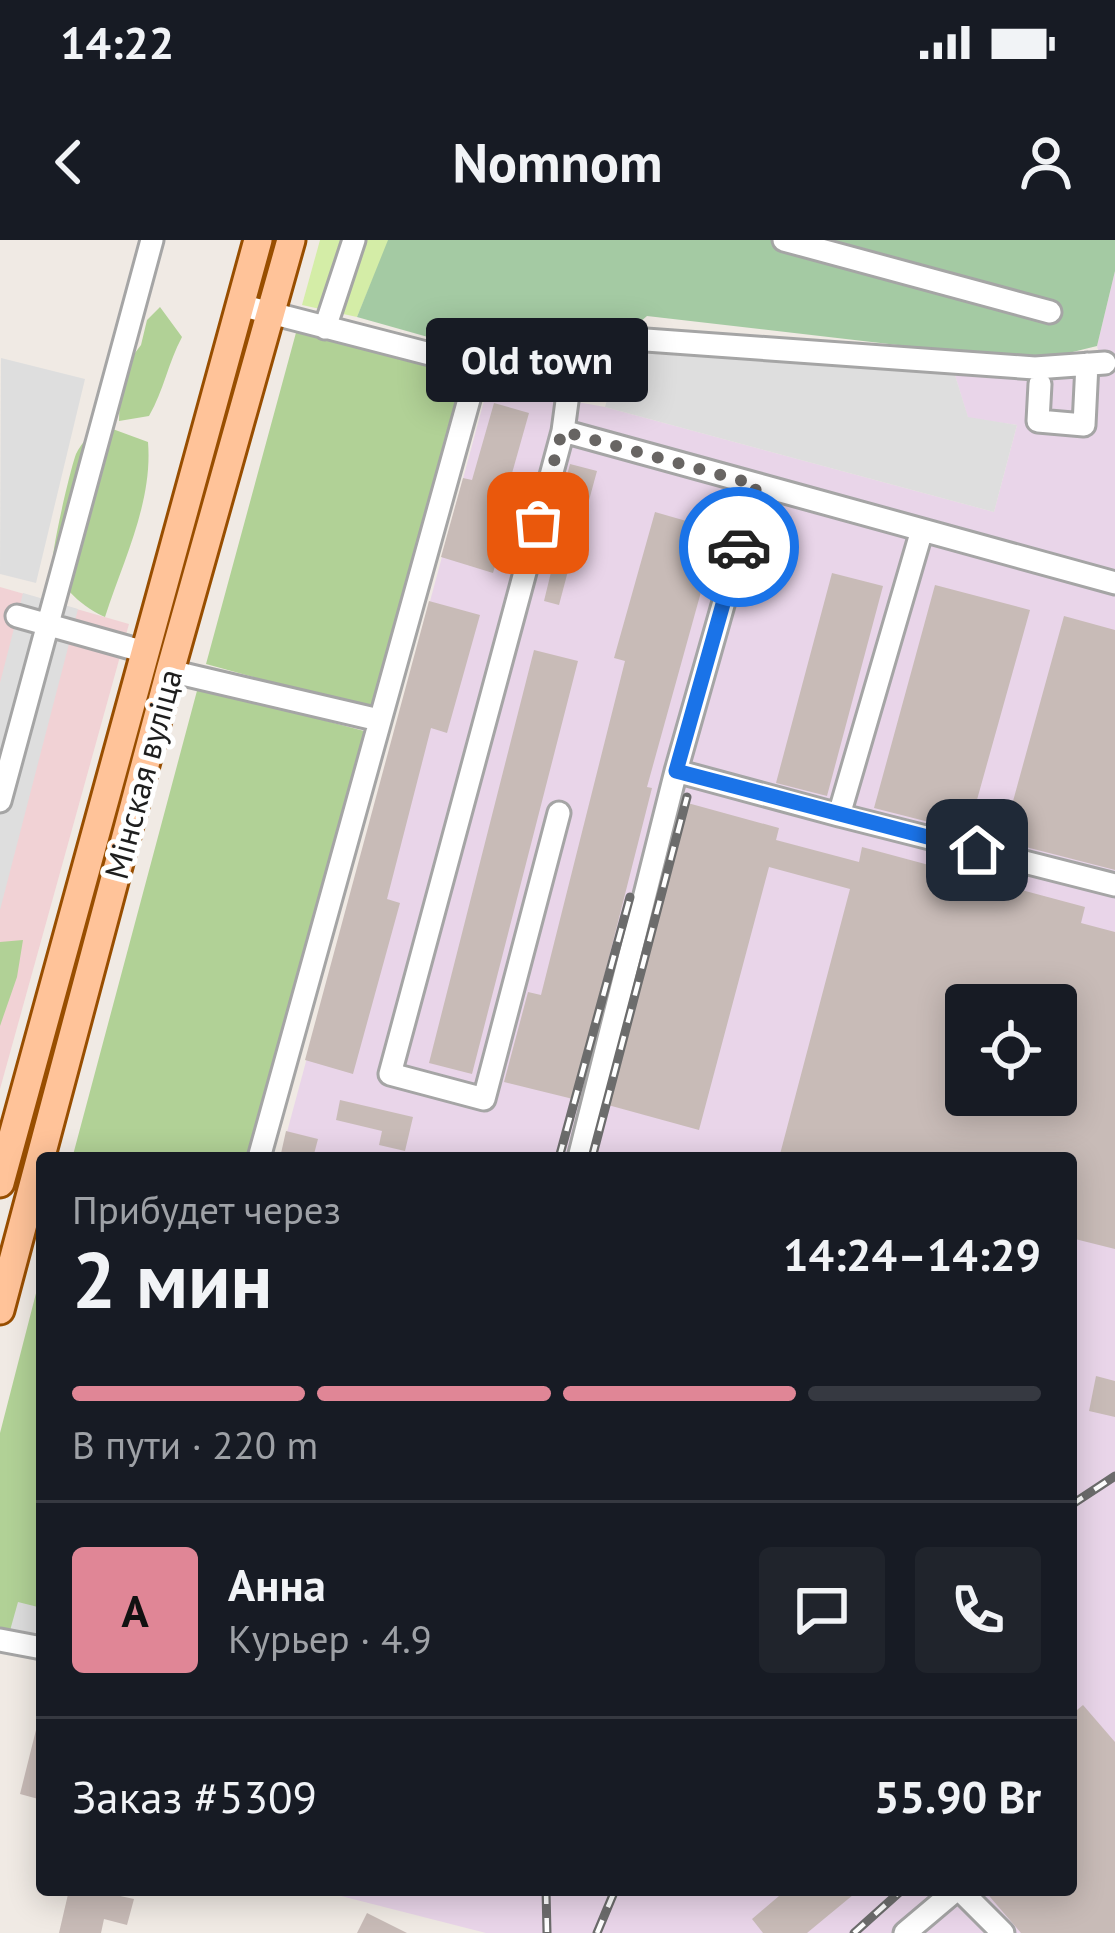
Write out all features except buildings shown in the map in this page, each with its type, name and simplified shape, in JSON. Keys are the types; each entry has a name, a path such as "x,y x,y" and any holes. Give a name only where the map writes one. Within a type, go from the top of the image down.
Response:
{"main road":[{"name":"Мінская вуліца","path":"0,1184 4,1151 258,240"},
{"name":"Мінская вуліца","path":"45,1152 170,670 291,240"},
{"path":"206,430 219,422 237,436"},
{"path":"4,1151 36,1156"},
{"name":"Мінская вуліца","path":"0,1310 36,1185"}],"lane":[{"path":"0,801 152,240"},
{"path":"326,328 354,240"},
{"path":"784,240 1050,312"},
{"path":"240,305 496,371 572,364 646,340 920,362 1035,368 1096,364 1084,425 1038,421 1040,384"},
{"path":"559,813 484,1099 390,1073 562,431 572,364"},
{"path":"262,1152 478,367"},
{"path":"562,431 1115,583"},
{"path":"581,1152 676,771 757,485"},
{"path":"839,815 922,530"},
{"path":"17,616 145,652"},
{"path":"170,670 379,720"},
{"path":"676,771 1115,885"},
{"path":"0,1640 36,1647"},
{"path":"904,1933 950,1896"},
{"path":"964,1896 1003,1933"}],"shaded area":[{"path":"1115,271 1115,1933 486,1933 341,1896 1077,1896 1077,1152 282,1152 488,386 605,407 994,512 1017,425 968,418 954,372 1104,374 1097,346"},
{"path":"621,352 954,372 968,417 1017,425 994,512 605,407"},
{"path":"1,358 85,379 36,583 0,574"},
{"path":"0,587 129,624 0,1089"},
{"path":"23,593 78,609 0,910 0,683"},
{"path":"18,1602 36,1606 36,1660 4,1652"}],"green space":[{"path":"320,240 389,240 357,317 302,305"},
{"path":"388,240 1115,240 1115,271 1097,346 1036,361 647,316 626,334 506,359 357,317"},
{"path":"160,307 182,337 149,416 119,421 128,362 141,345 147,320"},
{"path":"297,329 464,375 373,710 206,664"},
{"path":"99,424 148,442 141,509 105,617 74,596 53,565 76,454"},
{"path":"198,687 364,731 252,1152 74,1152"},
{"path":"23,940 17,977 0,1026 0,942"},
{"path":"36,1293 36,1636 0,1628 0,1433"}],"railway":[{"path":"594,1152 687,797"},
{"path":"561,1152 630,897"},
{"path":"1077,1501 1115,1476"},
{"path":"546,1896 547,1933"},
{"path":"597,1933 612,1896"},
{"path":"854,1933 895,1896"}],"way so far":[{"path":"538,523 562,431 757,485 739,547"}],"place":[{"name":"Old town","path":"538,523"}],"route":[{"path":"739,547 676,771 977,850"}]}
